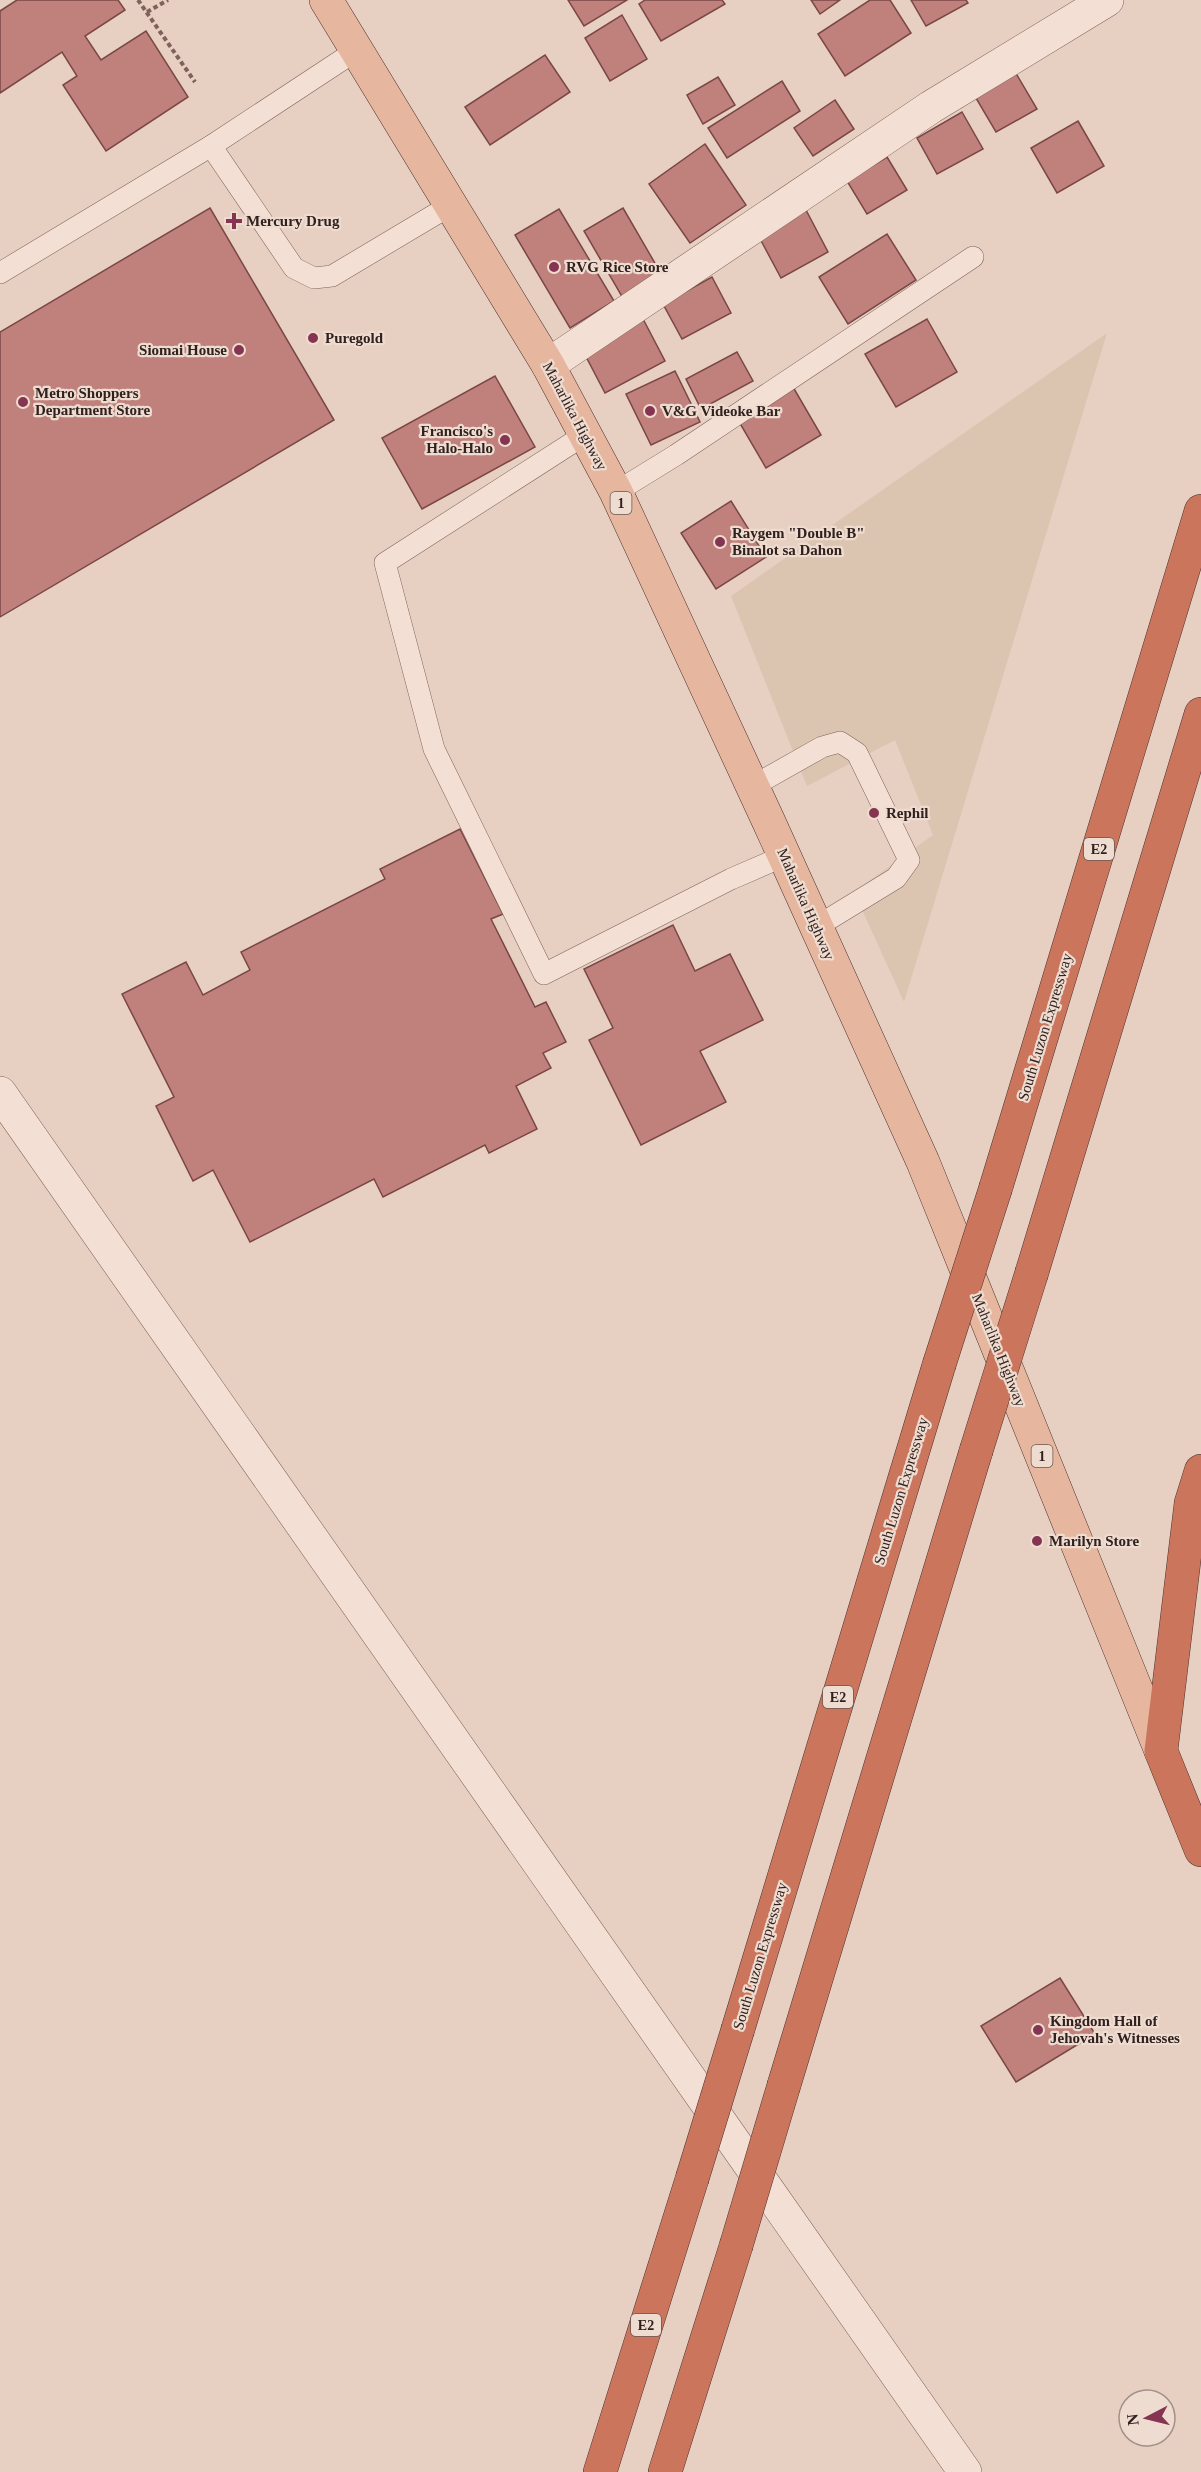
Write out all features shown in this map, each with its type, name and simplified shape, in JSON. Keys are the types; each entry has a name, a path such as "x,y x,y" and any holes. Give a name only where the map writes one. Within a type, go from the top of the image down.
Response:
{"highway":[{"name":"South Luzon Expressway","path":"600,2472 738,2029 1201,511"},
{"path":"664,2472 735,2246 1201,714"},
{"path":"1161,1751 1191,1503 1201,1471"},
{"name":"Maharlika Highway","path":"1161,1751 1201,1850"}],"main road":[{"name":"Maharlika Highway","path":"326,0 548,365 616,492 753,786 922,1162 1161,1751"}],"street":[{"path":"548,365 931,107 1107,0"},
{"path":"0,1093 965,2472"}],"lane":[{"path":"0,273 211,146 357,50"},
{"path":"211,146 294,268 314,278 332,276 451,206"},
{"path":"616,492 676,455 973,257"},
{"path":"586,434 385,563 434,750 544,974 731,879 784,855"},
{"path":"753,786 822,747 840,742 857,753 909,860 896,878 816,927"}],"path":[{"path":"138,0 195,82"},
{"path":"147,12 168,0"}],"shaded area":[{"path":"1107,333 904,1002 854,892 933,835 895,740 807,786 731,596"}],"building":[{"path":"17,0 118,0 125,10 85,36 101,60 146,31 188,97 106,151 63,85 77,76 62,52 0,93 0,11"},
{"path":"568,0 627,0 584,26"},
{"path":"645,0 722,0 725,4 661,41 639,4"},
{"path":"811,0 840,0 820,14"},
{"path":"870,0 890,0 911,33 845,76 818,34"},
{"path":"911,0 966,0 968,3 926,26"},
{"path":"622,15 647,59 610,81 585,38"},
{"path":"545,55 570,92 490,145 465,107"},
{"path":"1014,70 1037,109 996,132 973,93"},
{"path":"718,77 735,105 703,124 687,95"},
{"path":"782,81 800,111 727,158 708,128"},
{"path":"835,100 854,129 813,156 794,128"},
{"path":"962,112 983,149 937,174 917,138"},
{"path":"1078,121 1104,166 1057,193 1031,148"},
{"path":"705,144 746,205 690,243 649,184"},
{"path":"887,157 907,190 867,214 847,181"},
{"path":"210,208 334,420 0,617 0,332"},
{"path":"623,208 663,277 624,300 584,231"},
{"path":"559,209 614,301 570,328 515,235"},
{"path":"806,210 828,252 781,278 758,235"},
{"path":"887,234 916,280 848,324 819,277"},
{"path":"712,277 731,313 682,339 663,304"},
{"path":"642,317 665,361 605,393 582,349"},
{"path":"927,319 957,372 896,407 865,354"},
{"path":"737,352 753,381 701,409 686,379"},
{"path":"675,371 700,422 651,445 626,394"},
{"path":"495,376 535,447 422,509 382,438"},
{"path":"793,387 821,435 766,468 738,420"},
{"path":"731,501 766,557 716,589 681,533"},
{"path":"460,829 503,914 491,919 535,1007 546,1002 566,1042 543,1053 551,1068 516,1086 537,1129 489,1153 485,1145 383,1197 374,1179 250,1242 213,1170 193,1181 156,1106 174,1097 122,994 186,962 203,995 250,970 241,952 385,879 380,869"},
{"path":"673,925 695,971 730,954 763,1020 700,1051 726,1102 641,1145 589,1040 613,1028 584,969"},
{"name":"Kingdom Hall of Jehovah's Witnesses","path":"1060,1978 1095,2034 1016,2082 981,2026"}],"place":[{"name":"Mercury Drug","path":"234,221"},
{"name":"RVG Rice Store","path":"554,267"},
{"name":"Puregold","path":"313,338"},
{"name":"Siomai House","path":"239,350"},
{"name":"Metro Shoppers Department Store","path":"23,402"},
{"name":"V&G Videoke Bar","path":"650,411"},
{"name":"Francisco's Halo-Halo","path":"505,440"},
{"name":"Raygem \"Double B\" Binalot sa Dahon","path":"720,542"},
{"name":"Rephil","path":"874,813"},
{"name":"Marilyn Store","path":"1037,1541"},
{"name":"Kingdom Hall of Jehovah's Witnesses","path":"1038,2030"}]}
